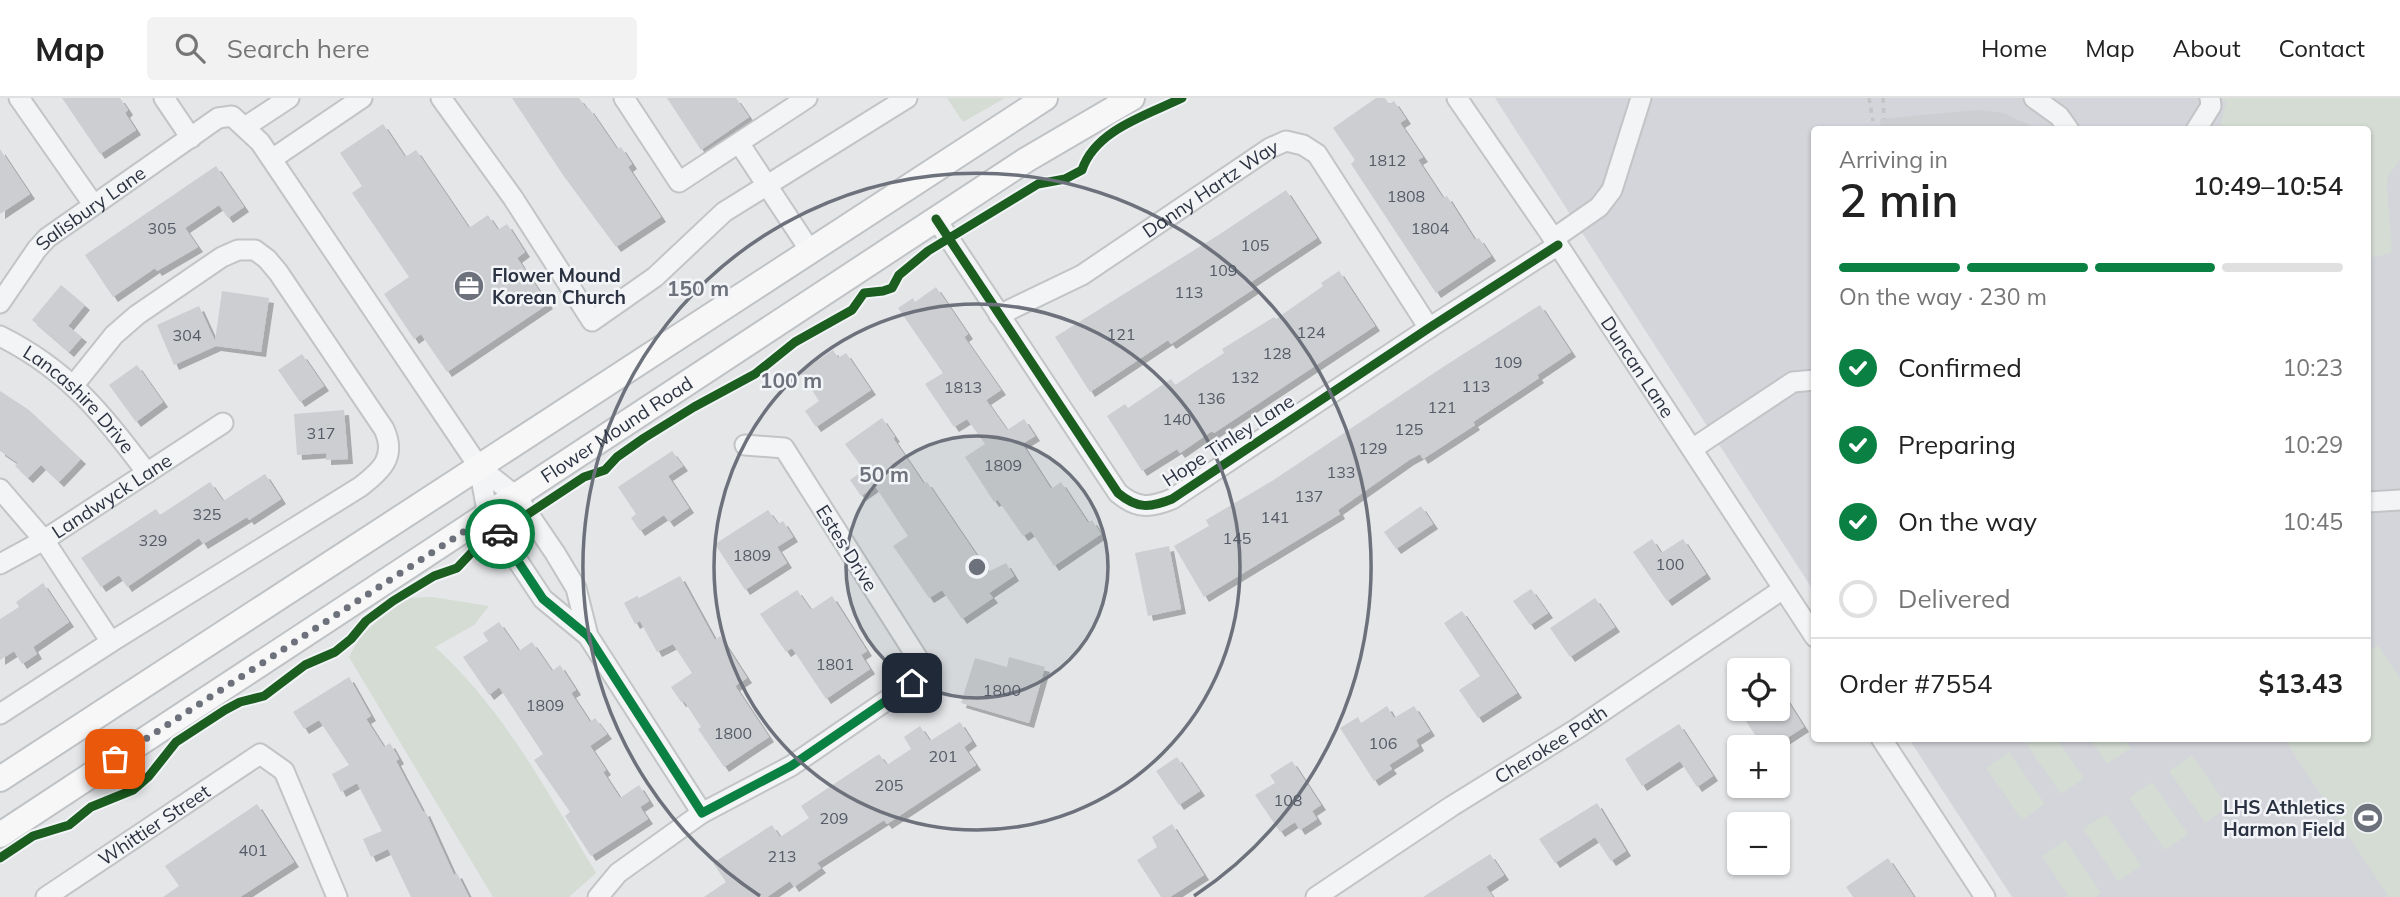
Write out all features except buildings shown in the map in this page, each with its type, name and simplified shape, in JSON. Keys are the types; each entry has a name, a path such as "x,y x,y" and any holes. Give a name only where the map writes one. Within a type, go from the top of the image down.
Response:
{"main road":[{"path":"0,779 1045,98"},
{"name":"Flower Mound Road","path":"0,835 1026,160 1132,98"}],"street":[{"path":"19,98 93,204"},
{"path":"164,98 196,135"},
{"path":"289,98 245,127 272,159 479,467 517,496 576,588 588,636"},
{"path":"272,159 362,98"},
{"path":"441,98 513,198 592,321 655,277 724,212 907,98"},
{"path":"624,98 679,183 807,98"},
{"name":"Duncan Lane","path":"1457,98 1556,242 1811,631"},
{"name":"Hope Tinley Lane","path":"936,219 1118,493 1127,501 1151,507 1172,499 1429,328 1556,242 1599,207 1612,190 1641,98"},
{"path":"2034,98 2059,116 2066,126"},
{"path":"2198,126 2211,106 2210,98"},
{"name":"Salisbury Lane","path":"0,303 37,249 93,204 218,118 232,116 245,127"},
{"name":"Danny Hartz Way","path":"999,314 1082,275 1286,141 1303,145 1317,154 1429,328"},
{"path":"738,143 811,252"},
{"path":"0,714 360,487 384,465 388,454 389,440 384,429 278,272 267,258 255,250 239,250 222,257 137,314 114,334 72,386"},
{"name":"Lancashire Drive","path":"0,336 38,357 85,395 147,473"},
{"path":"1692,449 1793,382 1811,380"},
{"name":"Landwyck Lane","path":"0,564 44,540 223,424"},
{"name":"Estes Drive","path":"702,813 791,766 912,683 919,662 785,448 745,445"},
{"path":"479,467 488,516 543,599 588,636 702,813 618,873 598,897"},
{"path":"0,489 44,540 111,642"},
{"path":"2371,502 2400,500"},
{"name":"Cherokee Path","path":"1316,897 1452,806 1578,728 1783,589"},
{"path":"1884,742 1985,897"},
{"name":"Whittier Street","path":"46,897 260,754 284,771 337,897"}],"path":[{"path":"1869,98 1873,121"},
{"path":"1883,98 1884,119"}],"shaded area":[{"path":"947,98 1005,98 963,122"},
{"path":"1495,98 2400,98 2400,897 2012,897 1911,742 2371,742 2371,126 1811,126 1811,587"},
{"path":"2220,98 2400,98 2400,160 2388,176 2387,186 2392,250 2389,254 2371,257 2371,126 2219,126 2226,102"},
{"path":"432,597 489,606 474,625 435,647 483,697 504,725 596,873 569,897 493,897 349,657 359,638 406,598"},
{"name":"LHS Athletics Harmon Field","path":"2378,645 2400,678 2400,897 2389,897 2286,742 2371,742 2371,650"},
{"path":"2025,742 2059,742 2084,778 2061,794"},
{"path":"2092,742 2126,742 2131,748 2107,764"},
{"path":"2009,752 2045,804 2022,820 1986,768"},
{"path":"2192,755 2228,807 2205,823 2169,771"},
{"path":"2152,782 2188,834 2165,850 2129,798"},
{"path":"2106,814 2141,866 2118,881 2083,829"},
{"path":"2065,840 2101,893 2095,897 2069,897 2042,856"}],"cycle path":[{"path":"0,858 33,836 69,825 91,807 133,790 149,776 176,742 225,710 240,702 264,696 305,665 335,652 351,639 366,621 393,601 434,576 457,568 475,549 584,477 605,470 617,457 644,438 755,374 795,342 852,310 864,293 892,288 899,275 928,251 1038,184 1065,179 1082,170 1098,144 1110,134 1182,98"},
{"path":"936,219 1118,493 1131,502 1144,505 1172,499 1558,245"}],"way so far":[{"path":"115,759 488,516 500,534"}],"place":[{"name":"Flower Mound Korean Church","path":"469,286"},
{"name":"LHS Athletics Harmon Field","path":"2368,818"}],"route":[{"path":"500,534 543,599 588,636 702,813 791,766 912,683"}]}
